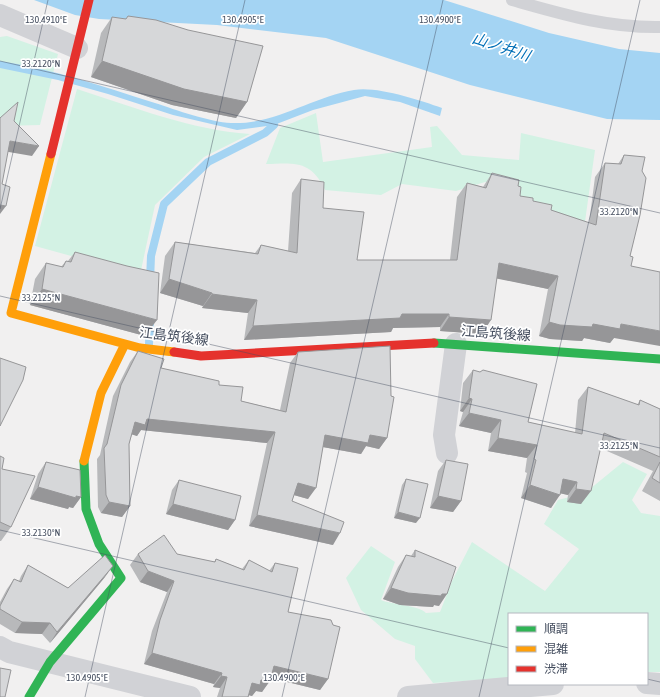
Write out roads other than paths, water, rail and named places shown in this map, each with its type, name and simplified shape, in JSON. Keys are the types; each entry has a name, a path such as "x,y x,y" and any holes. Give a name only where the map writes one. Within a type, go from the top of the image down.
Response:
{"main road":[{"name":"江島筑後線","path":"90,0 5,312 125,344 201,356 425,342 660,359"},
{"path":"29,697 50,662 121,578 99,544 86,509 84,458 101,393 125,344"}],"street":[{"path":"0,16 79,42"},
{"path":"447,453 444,435 456,344"},
{"path":"0,647 9,652 50,662 126,689 190,697"},
{"path":"648,683 660,684"},
{"path":"408,697 542,685"}],"lane":[{"path":"512,0 591,22 639,28 660,27"}],"water":[{"name":"山ノ井川","path":"34,0 444,0 549,33 619,49 660,53 660,120 607,119 470,85 326,38 217,25 99,19 75,15"},
{"path":"0,61 20,64 59,74 193,115 231,123 263,120 323,98 363,89 398,94 442,108 440,116 400,102 365,96 313,110 274,125 237,130 173,115 58,80 0,68"}],"waterway":[{"path":"150,281 151,256 164,204 208,162 265,133 274,125"},
{"path":"149,344 150,320"}]}
